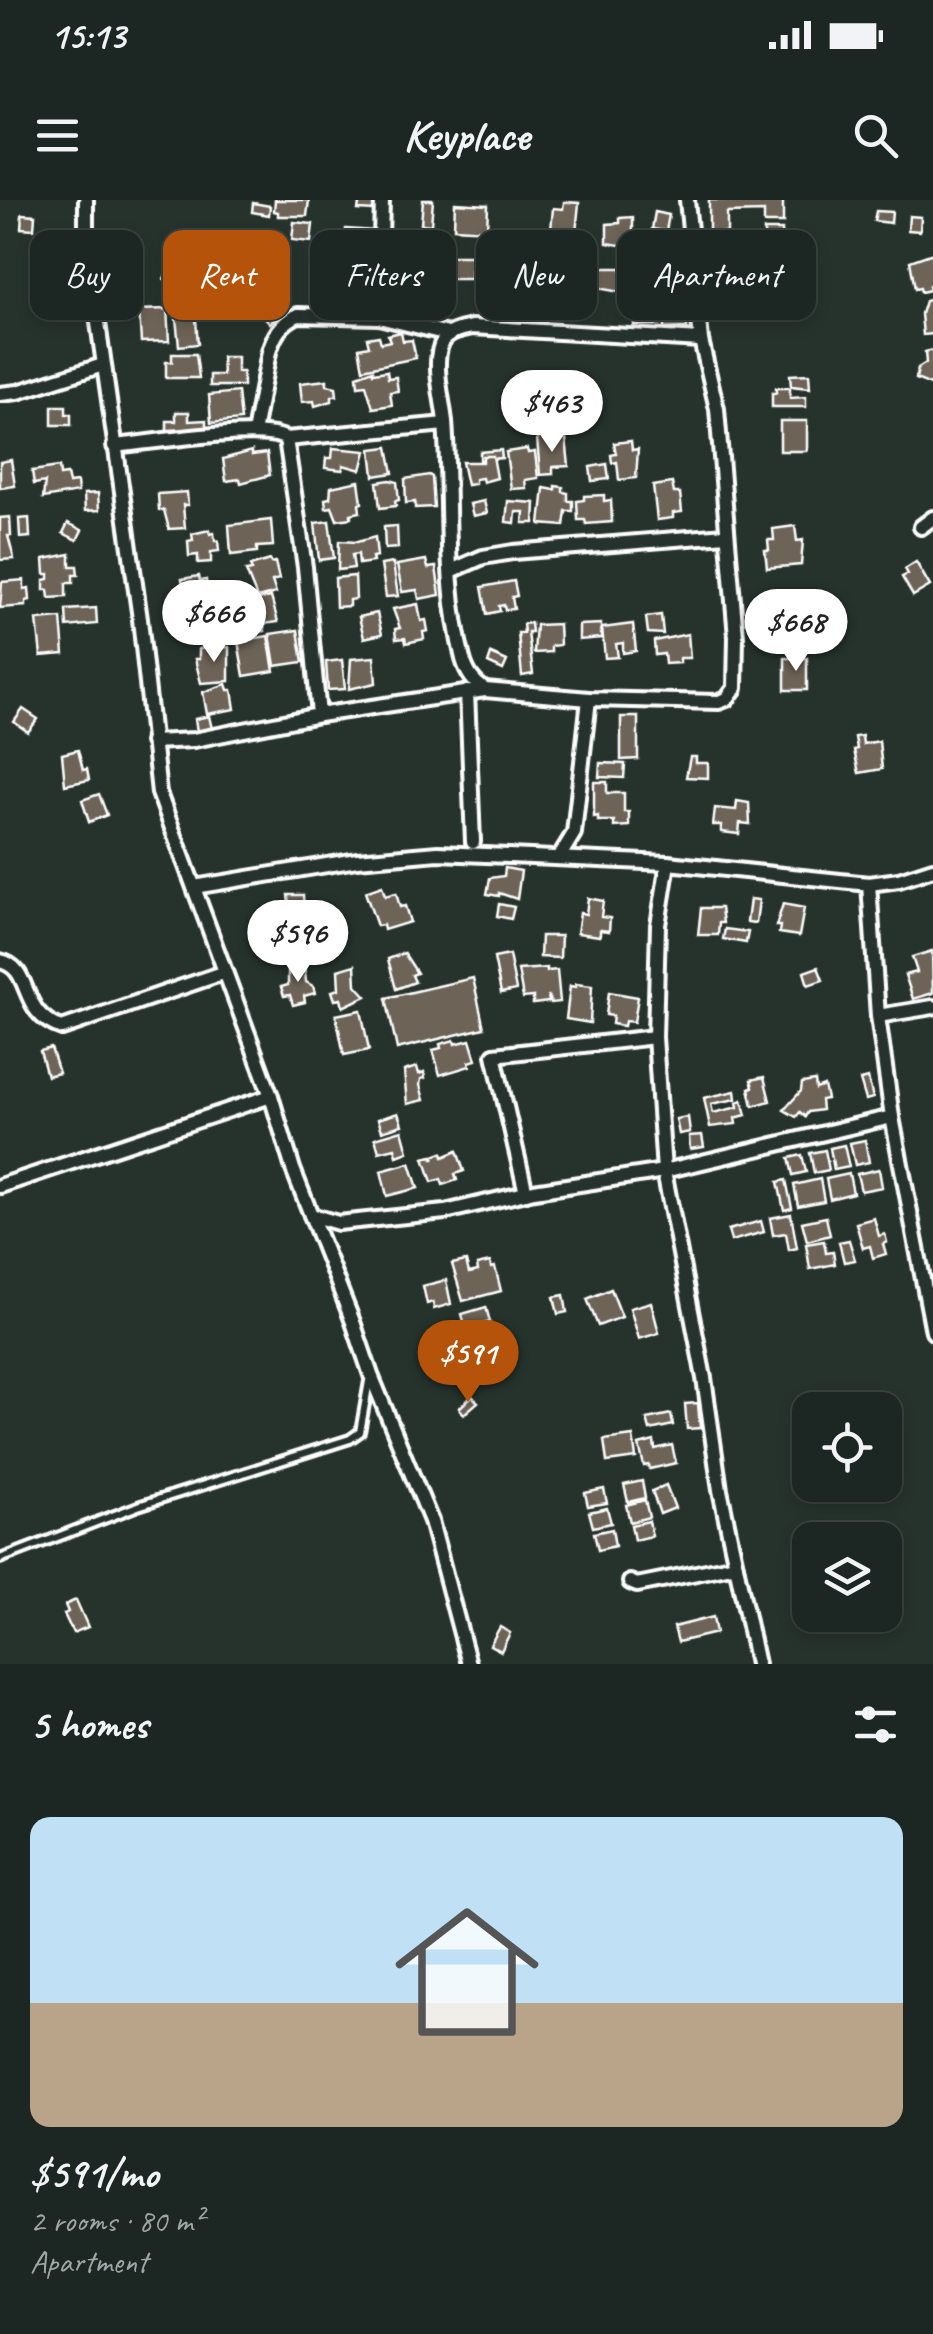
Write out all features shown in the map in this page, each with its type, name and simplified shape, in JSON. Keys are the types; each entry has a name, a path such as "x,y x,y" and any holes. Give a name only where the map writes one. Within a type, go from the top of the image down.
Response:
{"street":[{"path":"86,200 86,238 140,619 162,808 270,1096 292,1170 431,1521 469,1664"},
{"path":"381,230 382,200"},
{"path":"152,742 194,740 318,715 484,690 589,699 726,699 737,674 717,409 701,340 687,200"},
{"path":"254,433 269,352 281,326 298,315 310,315"},
{"path":"391,320 448,334 472,327 701,340"},
{"path":"448,334 441,344 439,358 451,571 464,660 471,678 484,690"},
{"path":"0,394 103,365"},
{"path":"114,446 254,433 278,434 286,439 445,424"},
{"path":"286,439 305,567 318,715"},
{"path":"921,527 933,518"},
{"path":"451,571 483,557 513,552 726,536"},
{"path":"467,692 472,842"},
{"path":"560,856 574,833 589,699"},
{"path":"574,833 590,858"},
{"path":"194,887 358,860 438,853 668,863 869,884 933,869"},
{"path":"668,863 658,925 655,1036 664,1171 704,1378 720,1490 757,1664"},
{"path":"869,884 878,1016 892,1117 933,1332"},
{"path":"0,961 18,972 36,1014 62,1028 223,973"},
{"path":"878,1016 933,1007"},
{"path":"526,1194 494,1055 655,1036"},
{"path":"0,1186 270,1096"},
{"path":"311,1215 324,1221 363,1222 444,1212 664,1171 892,1117"},
{"path":"630,1582 637,1585 736,1565"}],"lane":[{"path":"0,1559 138,1506 350,1438 360,1432 371,1375"}],"building":[{"path":"275,200 309,200 307,216 278,216 274,211"},
{"path":"360,200 375,200 375,211 358,210"},
{"path":"423,200 433,200 431,225 421,224"},
{"path":"709,200 783,200 783,223 764,223 764,212 727,213 727,230 709,230"},
{"path":"564,202 579,203 576,230 551,230 553,208 563,209"},
{"path":"253,203 270,206 269,215 252,212"},
{"path":"455,203 488,205 487,230 454,228"},
{"path":"876,211 892,212 891,223 874,221"},
{"path":"655,212 669,215 666,230 652,229"},
{"path":"22,214 35,215 34,229 21,228"},
{"path":"909,216 921,217 920,231 908,230"},
{"path":"633,217 633,230 617,230 617,245 607,243 607,224 620,223 620,218"},
{"path":"294,222 313,224 310,242 292,240"},
{"path":"933,253 933,285 921,292 920,288 915,289 910,261"},
{"path":"456,256 473,256 470,279 456,279"},
{"path":"597,268 617,268 617,291 597,288"},
{"path":"933,299 933,334 923,335 921,314 925,301"},
{"path":"163,309 169,341 141,342 143,310"},
{"path":"176,320 196,320 198,344 179,346"},
{"path":"634,320 659,320 659,325 634,325"},
{"path":"664,320 687,320 687,328 664,329"},
{"path":"401,332 403,341 412,340 416,358 363,369 359,348 369,346 367,338 379,336 381,343 390,341 388,335"},
{"path":"933,350 933,386 916,379 918,368 926,363 925,352"},
{"path":"172,354 196,354 199,378 166,378 166,362 172,362"},
{"path":"222,357 237,357 237,372 243,372 243,386 210,386 210,375 223,375"},
{"path":"373,370 387,371 388,378 396,377 398,391 390,392 392,405 373,408 366,385 358,386 357,376"},
{"path":"809,374 810,388 791,386 790,375"},
{"path":"327,380 327,385 336,387 337,396 332,396 332,401 315,406 314,401 302,402 300,383"},
{"path":"776,388 790,388 790,398 806,397 806,407 772,407"},
{"path":"238,392 241,420 211,423 209,395"},
{"path":"52,406 66,406 71,425 52,425"},
{"path":"176,412 189,412 189,421 206,420 206,429 167,430 167,421 176,421"},
{"path":"780,421 807,421 807,451 780,451"},
{"path":"537,438 566,438 569,466 553,467 553,474 540,475"},
{"path":"631,441 632,450 638,449 636,478 619,480 617,462 612,463 611,455 616,454 614,443"},
{"path":"388,447 393,473 374,476 371,449"},
{"path":"333,448 366,451 361,470 343,465 343,470 325,468"},
{"path":"527,449 528,453 535,452 538,478 525,480 526,488 511,489 506,452"},
{"path":"501,450 502,458 480,460 480,452"},
{"path":"252,451 252,455 267,453 270,475 241,483 240,479 226,481 223,459"},
{"path":"483,456 493,456 497,478 483,482 482,478 475,479 475,484 467,485 462,462 483,462"},
{"path":"11,460 15,486 0,488 0,462"},
{"path":"607,464 609,479 592,481 590,467"},
{"path":"59,467 60,475 67,474 69,483 77,482 78,492 43,498 45,482 34,484 32,471"},
{"path":"429,475 434,507 415,508 415,502 406,503 405,479"},
{"path":"359,481 360,512 337,520 332,507 326,508 325,499 330,498 331,487"},
{"path":"377,482 397,482 399,500 395,501 396,506 380,508"},
{"path":"672,483 674,493 680,493 682,512 657,520 653,486"},
{"path":"555,486 563,487 568,501 573,501 573,511 566,511 564,526 540,524 544,488 555,490"},
{"path":"187,492 188,505 183,505 185,528 169,529 164,510 159,510 158,494"},
{"path":"98,493 99,510 85,511 84,494"},
{"path":"604,495 604,501 611,500 612,522 586,524 585,520 578,520 577,501 584,500 584,496"},
{"path":"484,501 487,513 473,516 470,504"},
{"path":"508,501 535,503 534,523 523,523 524,512 516,512 515,523 506,522"},
{"path":"10,517 8,536 14,559 0,560 0,518"},
{"path":"29,518 30,537 20,538 19,519"},
{"path":"271,520 273,546 231,555 229,525"},
{"path":"329,521 334,558 319,560 315,523"},
{"path":"68,523 82,530 77,540 63,533"},
{"path":"397,526 398,548 385,549 384,527"},
{"path":"795,526 797,541 803,540 801,565 767,568 765,550 769,550 768,540 774,540 773,529"},
{"path":"209,530 218,541 219,551 211,552 211,562 198,563 198,555 189,556 188,541 193,540 192,534"},
{"path":"375,537 377,556 372,557 373,562 359,564 358,554 352,555 354,568 338,570 339,541"},
{"path":"70,554 70,566 77,566 78,575 73,575 73,583 66,583 66,597 49,598 48,590 44,590 49,574 45,574 44,559"},
{"path":"270,560 275,562 279,579 272,581 276,593 257,598 246,571"},
{"path":"426,560 428,568 436,567 440,595 419,599 417,590 402,592 397,565"},
{"path":"916,562 930,586 913,596 902,577 908,574 905,569"},
{"path":"393,563 398,596 386,597 381,565"},
{"path":"199,576 200,581 206,580 208,594 224,591 225,602 187,608 182,579"},
{"path":"355,576 356,599 349,600 349,606 336,607 335,578"},
{"path":"24,580 30,600 26,606 0,608 2,582"},
{"path":"514,581 514,609 505,610 504,605 499,606 500,611 487,614 482,587"},
{"path":"271,597 278,622 264,624 265,631 248,634 246,622 252,620 249,601"},
{"path":"418,604 421,621 426,620 428,631 423,632 424,639 406,643 405,638 396,639 395,629 400,628 393,609"},
{"path":"96,608 97,624 67,627 66,610"},
{"path":"377,613 382,634 364,638 359,617"},
{"path":"221,614 224,640 210,641 207,616"},
{"path":"661,615 663,634 648,633 646,617"},
{"path":"61,618 64,654 41,656 37,620"},
{"path":"531,623 532,632 528,632 533,674 522,676 518,633 524,633 523,624"},
{"path":"559,624 560,645 551,646 551,652 534,653 536,625"},
{"path":"601,624 601,638 579,640 579,625"},
{"path":"633,624 636,651 623,653 623,643 616,644 618,657 605,658 602,628"},
{"path":"298,630 303,662 275,666 270,634"},
{"path":"688,634 690,658 665,664 664,654 655,655 654,641"},
{"path":"268,636 274,671 244,676 238,641"},
{"path":"229,647 229,681 201,683 195,659 199,659 199,649"},
{"path":"491,654 507,661 503,670 488,663"},
{"path":"374,657 376,683 349,689 351,659"},
{"path":"785,658 807,658 807,690 785,690"},
{"path":"342,660 345,689 328,690 326,662"},
{"path":"226,684 232,690 235,709 207,714 203,692"},
{"path":"23,709 38,719 28,732 14,722"},
{"path":"209,716 212,729 197,732 195,719"},
{"path":"621,717 638,717 638,759 621,760"},
{"path":"862,736 863,744 879,741 882,769 859,773 855,737"},
{"path":"78,750 89,780 65,785 62,754"},
{"path":"690,757 696,757 696,763 708,763 708,778 686,777"},
{"path":"600,763 625,764 624,778 599,777"},
{"path":"594,782 607,782 607,793 624,793 629,826 614,827 614,821 598,821 598,816 594,817"},
{"path":"99,794 107,815 89,822 82,800"},
{"path":"737,801 749,803 750,824 740,823 739,834 721,832 721,825 713,825 715,808 736,810"},
{"path":"505,868 521,871 517,899 487,894 490,878 504,876"},
{"path":"382,886 385,896 396,893 410,922 384,930 383,925 377,926 365,892"},
{"path":"288,895 303,895 304,910 316,910 316,932 286,937 281,905 289,905"},
{"path":"588,898 603,901 601,917 610,918 609,931 600,930 600,936 577,933 580,913 586,914"},
{"path":"750,899 759,900 756,923 747,922"},
{"path":"499,904 514,907 511,919 497,916"},
{"path":"783,904 804,908 799,936 779,933 780,926 776,926"},
{"path":"701,908 721,908 723,923 719,923 718,935 698,935"},
{"path":"725,929 748,932 746,943 723,939"},
{"path":"541,936 561,936 560,958 540,957"},
{"path":"932,951 933,993 913,999 905,975 917,972 912,957"},
{"path":"404,953 417,973 412,975 415,982 396,989 388,959"},
{"path":"509,955 516,990 501,993 494,958"},
{"path":"304,963 306,982 315,993 304,996 305,1002 293,1005 290,995 284,996 281,987 288,985 288,967"},
{"path":"355,965 356,985 366,996 343,1007 332,991 339,989 338,970"},
{"path":"818,967 823,980 808,985 804,972"},
{"path":"518,970 557,970 560,1002 551,1003 548,995 549,1002 533,1004 533,997 523,998"},
{"path":"473,978 484,1028 397,1049 386,998"},
{"path":"570,986 592,986 590,1023 566,1019"},
{"path":"609,992 638,997 634,1022 625,1021 624,1026 612,1024 613,1016 606,1015"},
{"path":"361,1010 369,1050 344,1055 336,1015"},
{"path":"454,1040 455,1044 470,1040 476,1060 469,1062 470,1066 440,1075 433,1050"},
{"path":"51,1048 59,1073 47,1076 40,1051"},
{"path":"417,1067 419,1074 424,1072 420,1085 424,1100 407,1104 404,1071"},
{"path":"764,1077 770,1101 753,1106 751,1080"},
{"path":"868,1078 873,1098 866,1100 860,1080"},
{"path":"815,1081 816,1089 824,1086 827,1099 821,1100 822,1110 808,1112 805,1117 800,1112 796,1117 784,1110 801,1091 802,1083"},
{"path":"735,1091 736,1099 711,1104 713,1113 738,1107 737,1102 742,1100 746,1115 735,1118 736,1124 710,1127 704,1098"},
{"path":"398,1113 402,1125 382,1131 378,1119"},
{"path":"688,1117 690,1132 679,1134 676,1119"},
{"path":"402,1130 408,1152 397,1156 395,1148 379,1152 375,1138"},
{"path":"702,1135 704,1147 690,1149 689,1136"},
{"path":"865,1140 869,1162 855,1165 850,1143"},
{"path":"844,1145 849,1167 834,1170 830,1148"},
{"path":"825,1150 829,1170 814,1173 810,1153"},
{"path":"457,1151 464,1171 455,1174 457,1180 443,1185 441,1179 432,1182 424,1158 432,1156 433,1160 442,1153 443,1157"},
{"path":"802,1155 806,1172 793,1175 789,1158"},
{"path":"410,1163 418,1188 387,1196 381,1171"},
{"path":"879,1169 882,1187 861,1191 857,1174"},
{"path":"849,1174 853,1193 830,1199 826,1179"},
{"path":"820,1179 824,1201 798,1206 794,1185"},
{"path":"786,1180 792,1208 784,1210 778,1182"},
{"path":"791,1214 797,1248 789,1250 786,1233 773,1235 770,1218"},
{"path":"826,1217 830,1235 807,1241 802,1222"},
{"path":"874,1218 879,1236 885,1234 887,1242 883,1244 886,1254 873,1258 870,1246 863,1248 856,1223"},
{"path":"761,1221 764,1232 731,1241 728,1230"},
{"path":"849,1240 855,1260 844,1262 839,1242"},
{"path":"824,1241 826,1253 833,1252 835,1264 810,1269 806,1244"},
{"path":"466,1261 469,1273 478,1271 477,1265 490,1262 501,1291 463,1301 452,1264"},
{"path":"446,1280 451,1304 434,1309 433,1302 427,1304 423,1286"},
{"path":"611,1289 622,1317 598,1326 587,1299"},
{"path":"564,1295 567,1312 558,1314 554,1297"},
{"path":"651,1302 659,1333 639,1339 630,1308"},
{"path":"486,1307 490,1322 466,1329 462,1314"},
{"path":"472,1396 478,1402 464,1414 459,1408"},
{"path":"698,1403 700,1428 687,1429 685,1404"},
{"path":"671,1414 673,1425 650,1430 647,1419"},
{"path":"633,1436 636,1458 607,1462 604,1440"},
{"path":"654,1441 655,1449 672,1445 676,1463 650,1469 649,1465 644,1466 639,1445"},
{"path":"642,1481 645,1498 628,1502 624,1485"},
{"path":"666,1485 675,1508 660,1514 652,1491"},
{"path":"604,1489 607,1503 588,1506 585,1493"},
{"path":"645,1500 649,1517 630,1522 626,1505"},
{"path":"607,1508 611,1523 593,1527 589,1512"},
{"path":"649,1521 652,1536 634,1540 631,1525"},
{"path":"612,1529 615,1546 598,1550 594,1533"},
{"path":"76,1600 88,1627 73,1633 64,1614 68,1612 65,1605"},
{"path":"713,1617 716,1633 678,1642 674,1627"},
{"path":"500,1627 510,1633 501,1651 490,1645"}]}
